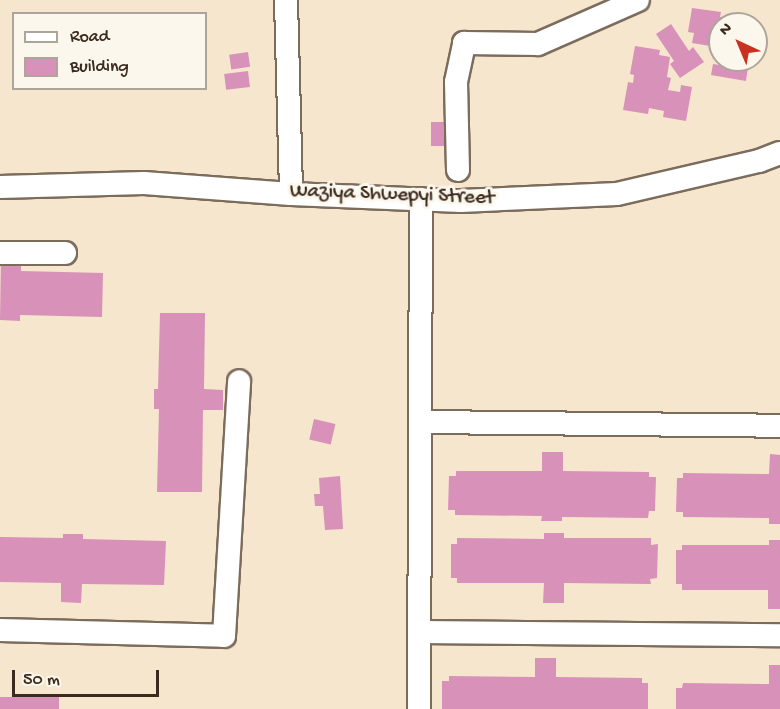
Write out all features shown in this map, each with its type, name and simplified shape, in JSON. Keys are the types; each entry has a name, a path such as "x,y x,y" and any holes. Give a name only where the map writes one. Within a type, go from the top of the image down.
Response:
{"street":[{"path":"286,0 291,194"},
{"path":"458,170 456,82 464,43 538,44 638,0"},
{"name":"Waziya Shwepyi Street","path":"0,187 144,183 291,194 461,201 617,194 759,161 780,153"},
{"path":"419,709 421,200"},
{"path":"0,253 65,253"},
{"path":"0,630 224,636 239,381"},
{"path":"421,422 780,426"},
{"path":"420,632 780,635"}],"building":[{"path":"692,8 721,12 708,12 708,46 692,43 694,33 688,32"},
{"path":"671,24 689,51 693,47 704,62 680,78 670,64 674,61 656,34"},
{"path":"635,46 660,50 659,55 670,57 667,77 671,78 668,90 680,92 681,85 692,87 686,121 663,117 664,111 649,108 648,114 623,110 628,82 633,83 634,75 630,74"},
{"path":"248,52 250,67 231,69 229,55"},
{"path":"248,71 250,87 226,90 224,74"},
{"path":"712,72 747,72 746,81 711,75"},
{"path":"431,122 448,122 448,146 431,146"},
{"path":"1,257 21,257 21,271 103,273 102,317 20,315 20,321 0,320"},
{"path":"160,313 205,313 204,389 223,390 223,410 203,410 202,492 157,492 159,409 154,409 154,389 158,389"},
{"path":"314,419 335,424 331,444 309,439"},
{"path":"542,452 563,452 563,471 649,472 649,477 656,477 655,511 649,511 648,518 562,517 562,521 541,521 542,516 455,515 455,510 448,510 449,476 456,476 456,471 542,471"},
{"path":"770,454 780,455 780,524 769,524 769,518 683,517 683,512 676,512 677,478 683,478 683,473 769,474"},
{"path":"340,476 343,529 325,530 323,506 315,506 314,494 320,494 319,478"},
{"path":"544,533 564,533 564,538 651,538 651,545 658,544 657,578 650,579 651,584 564,583 564,603 543,603 544,583 457,583 457,578 451,578 451,544 457,544 457,538 544,539"},
{"path":"63,534 83,534 83,539 166,541 164,585 82,584 81,603 61,602 61,583 0,582 0,537 63,538"},
{"path":"769,540 780,540 780,609 768,609 768,590 682,590 682,584 676,584 676,550 682,550 682,545 769,545"},
{"path":"535,658 556,658 556,677 642,678 642,683 648,683 648,709 442,709 442,681 449,681 449,676 535,677"},
{"path":"769,665 780,665 780,709 676,709 676,688 682,688 683,683 769,684"},
{"path":"0,697 59,697 59,709 0,709"}]}
